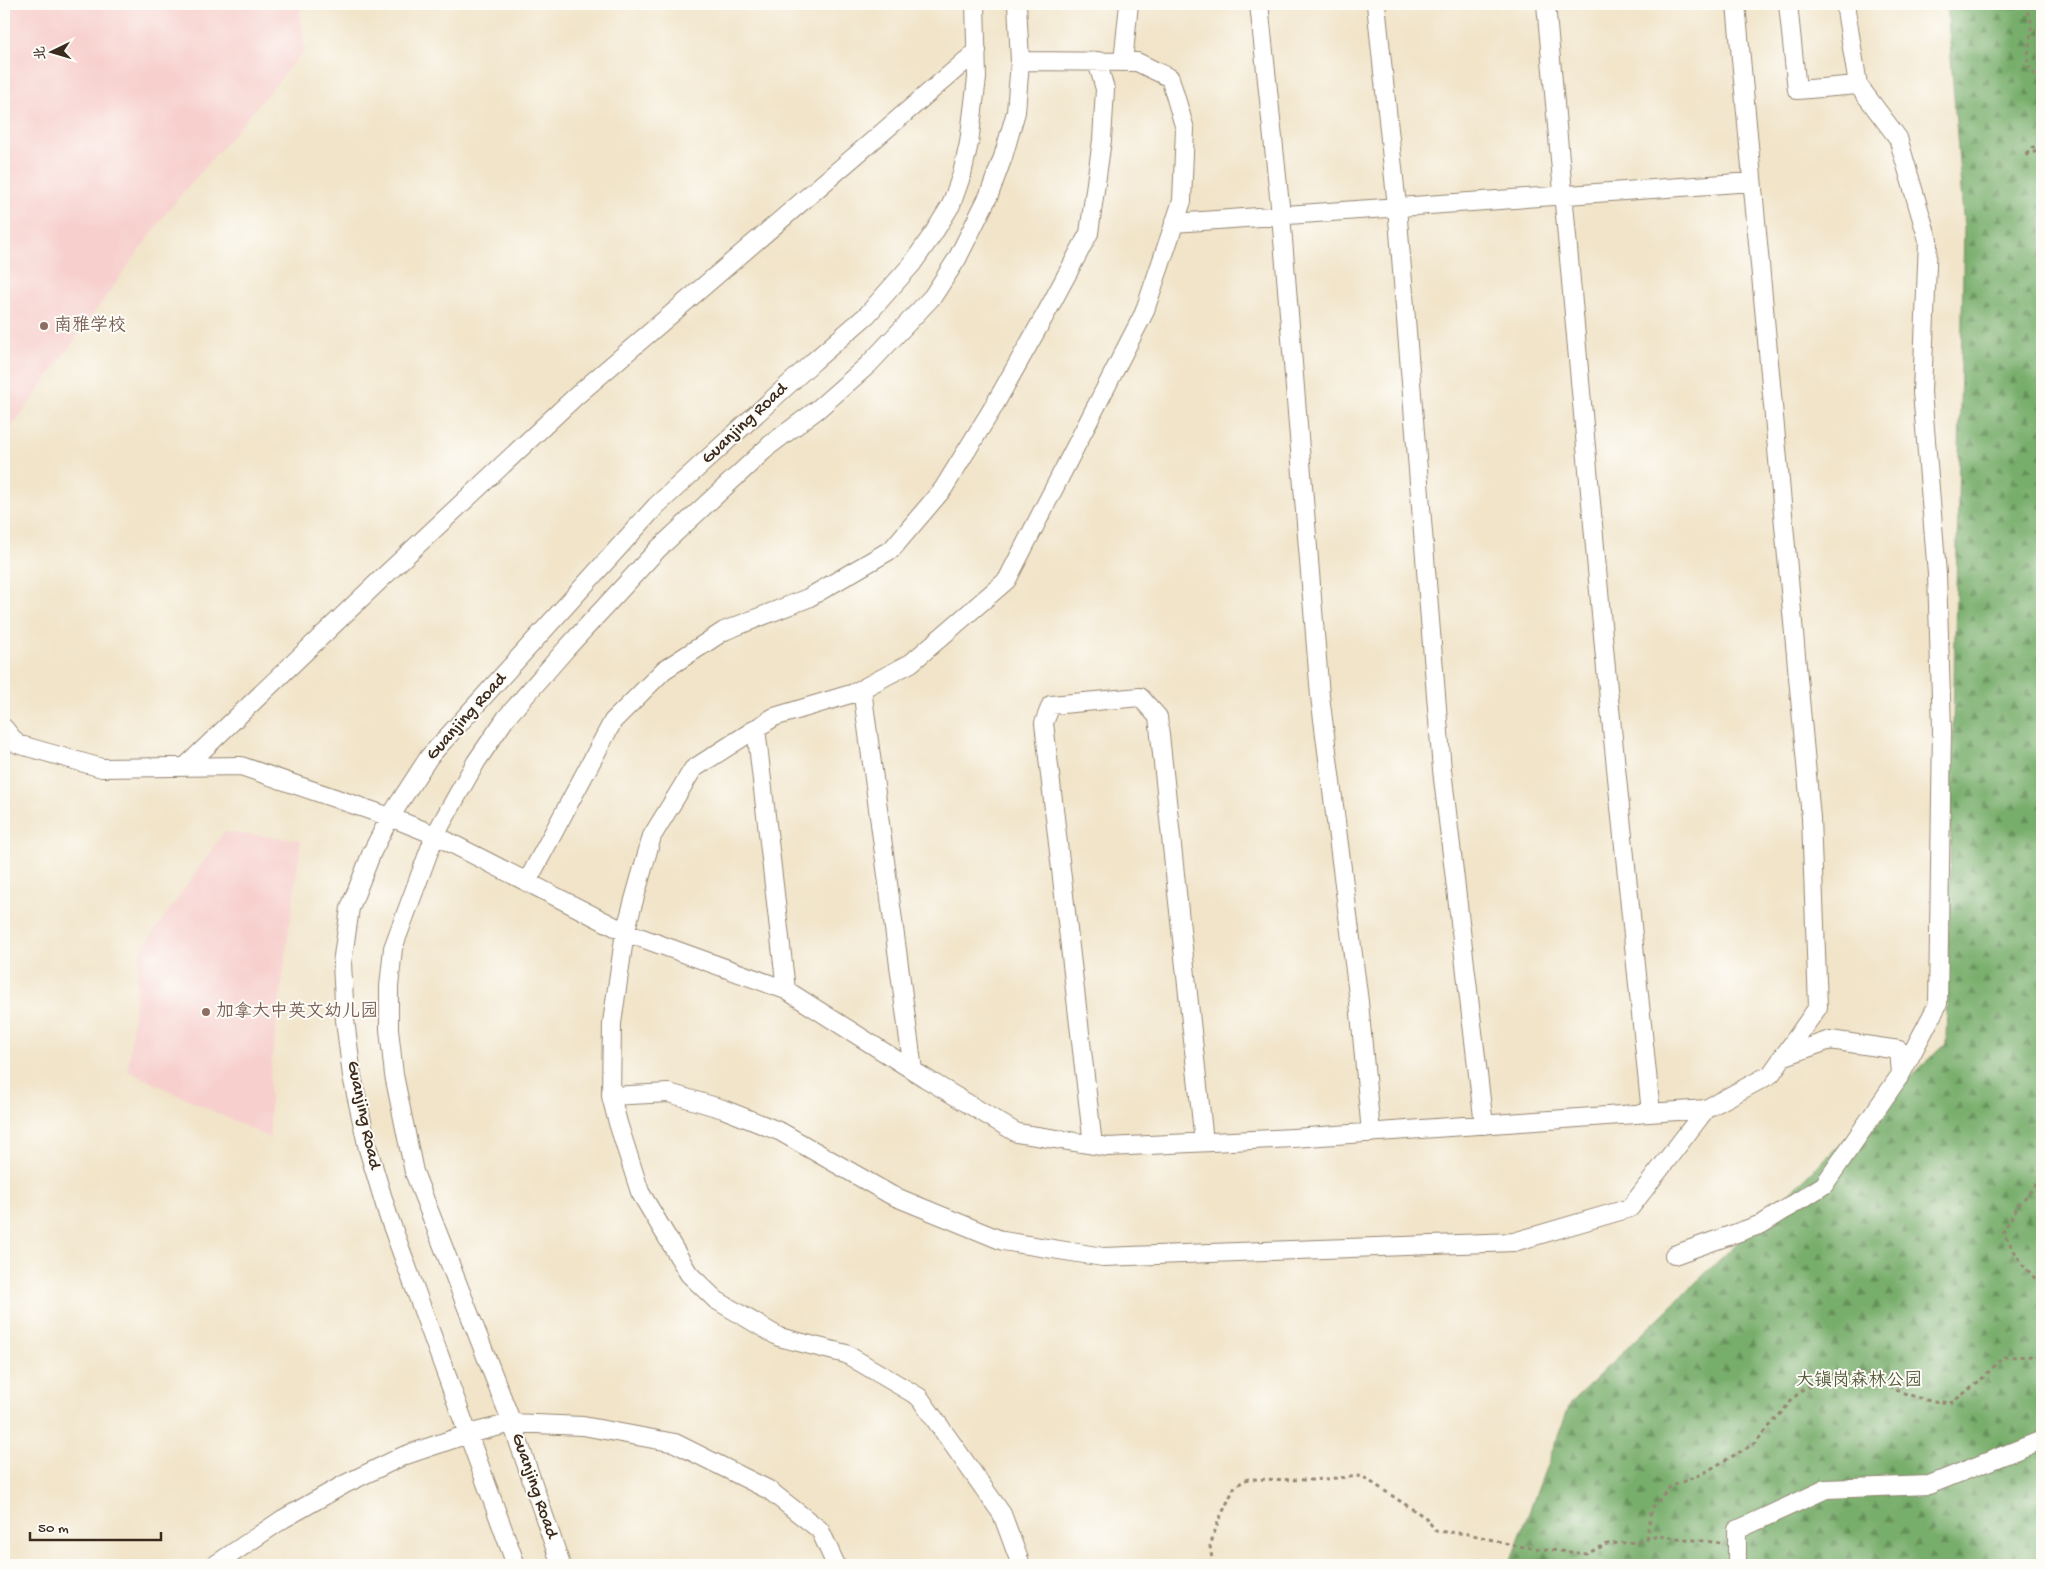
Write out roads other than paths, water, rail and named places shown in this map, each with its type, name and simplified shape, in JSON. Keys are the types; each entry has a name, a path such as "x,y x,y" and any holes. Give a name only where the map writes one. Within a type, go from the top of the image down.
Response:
{"street":[{"name":"Guanjing Road","path":"516,1565 388,1215 368,1150 352,1076 345,1020 342,972 344,938 350,908 372,852 390,817 429,757 656,506 814,360 867,315 912,264 933,234 951,204 962,174 968,143 977,78 978,51 975,4"},
{"name":"Guanjing Road","path":"561,1565 512,1423 414,1172 394,1076 389,1029 389,987 393,948 435,835 476,762 506,718 566,649 658,549 770,445 818,410 868,364 933,296 957,259 989,195 1003,157 1016,112 1020,62 1017,4"},
{"path":"1123,62 1129,4"},
{"path":"1259,4 1281,215 1320,696 1359,1002 1371,1133"},
{"path":"1376,4 1396,207 1442,770 1484,1125"},
{"path":"1546,4 1606,669 1651,1113"},
{"path":"4,728 17,744 102,768 241,766 390,817 435,835 625,932 786,990 912,1070 1017,1133 1108,1147 1371,1133 1706,1109 1771,1074 1818,1008 1812,818 1736,4"},
{"path":"1788,4 1797,90 1858,85"},
{"path":"1674,1255 1762,1224 1824,1185 1901,1074 1938,1004 1942,729 1937,574 1922,392 1928,240 1898,138 1858,85 1845,4"},
{"path":"186,766 372,587 575,398 978,51"},
{"path":"527,882 613,722 664,670 724,631 808,598 892,549 943,489 1010,376 1089,232 1102,140 1105,89 1097,61"},
{"path":"1020,62 1137,62 1170,78 1185,129 1182,201 1144,313 1007,580 911,663 854,693 774,716 692,769 652,836 625,932 612,1023 611,1096 640,1192 689,1274 716,1300 779,1337 846,1354 920,1398 1002,1514 1021,1565"},
{"path":"1174,223 1752,182"},
{"path":"862,689 912,1070"},
{"path":"1093,1145 1044,723 1051,705 1140,697 1158,716 1204,1142"},
{"path":"756,728 786,990"},
{"path":"1782,1058 1830,1040 1899,1050 1901,1074"},
{"path":"611,1096 669,1093 724,1109 781,1132 891,1195 1003,1241 1103,1257 1514,1242 1630,1208 1706,1109"},
{"path":"215,1565 282,1519 345,1484 403,1456 468,1434 512,1423 583,1426 676,1443 769,1490 820,1530 836,1565"},
{"path":"1737,1565 1737,1530 1826,1489 1929,1485 2042,1440"}],"place":[{"name":"南雅学校","path":"44,326"},
{"name":"加拿大中英文幼儿园","path":"206,1012"}],"park label":[{"name":"大镇岗森林公园","path":"1859,1381"}]}
